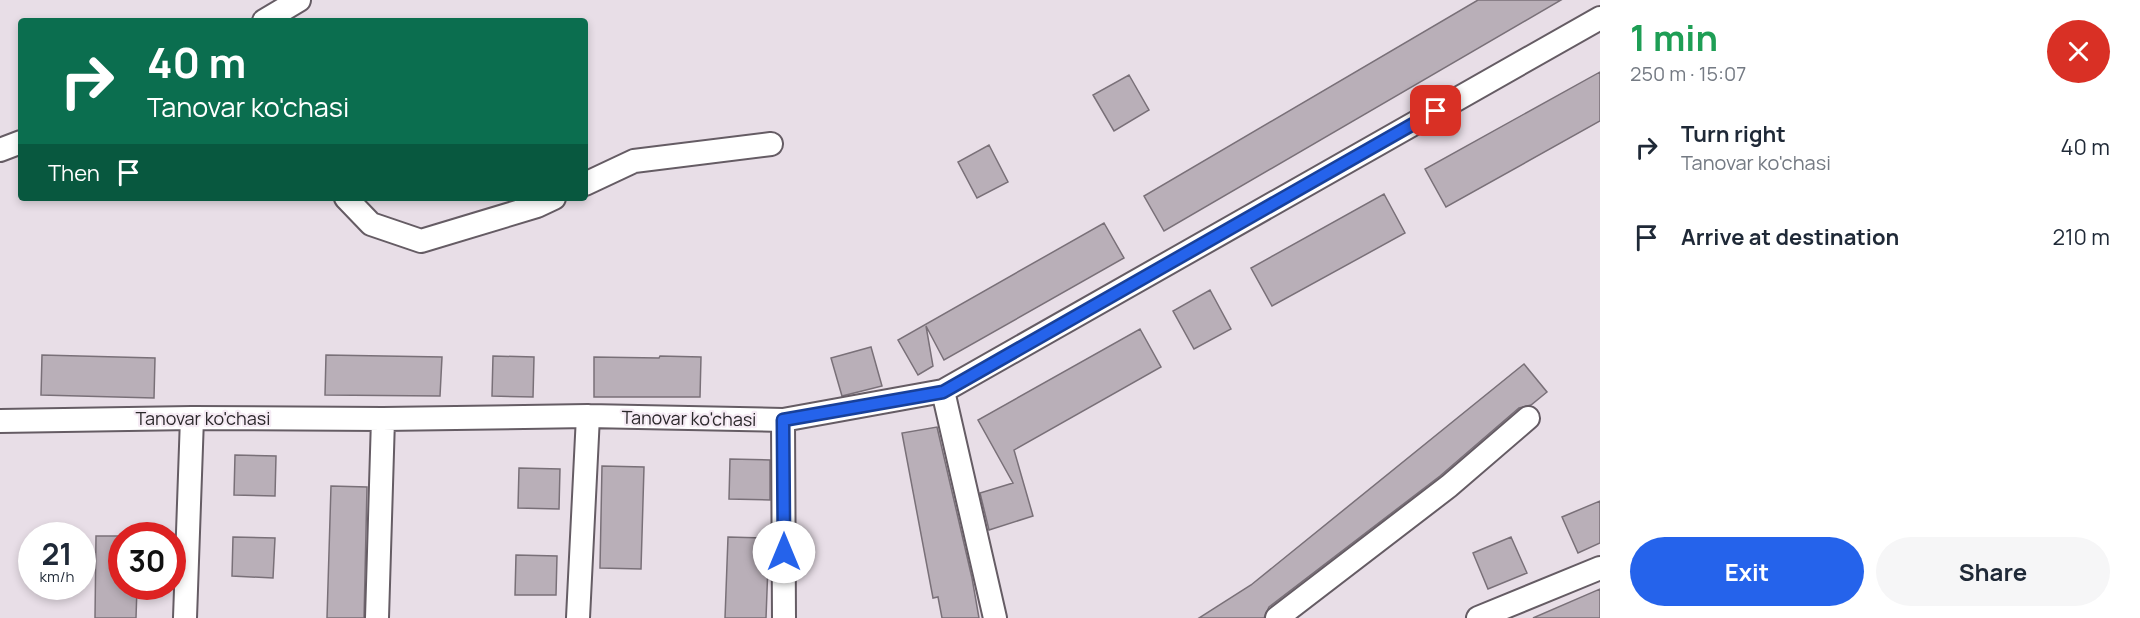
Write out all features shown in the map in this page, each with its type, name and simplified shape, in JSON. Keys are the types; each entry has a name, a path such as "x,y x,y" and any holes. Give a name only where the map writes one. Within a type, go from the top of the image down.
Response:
{"street":[{"path":"269,18 299,0"},
{"name":"Tanovar ko'chasi","path":"0,421 588,416 783,420 943,392 1600,18"},
{"path":"0,150 18,143"},
{"path":"588,183 634,161 771,144"},
{"path":"349,201 370,224 421,241 548,201"},
{"path":"943,392 995,618"},
{"path":"578,618 588,416"},
{"path":"185,618 192,418"},
{"path":"1277,618 1449,486 1528,418"},
{"path":"377,618 383,419"},
{"path":"783,420 784,618"},
{"path":"1478,618 1600,568"}],"building":[{"path":"1478,0 1561,0 1164,231 1144,196"},
{"path":"1600,72 1600,121 1446,207 1425,169"},
{"path":"1129,75 1149,110 1114,131 1093,95"},
{"path":"989,145 1008,182 977,198 958,162"},
{"path":"1384,194 1405,233 1272,306 1251,268"},
{"path":"1104,223 1124,258 944,360 926,326 933,366 918,375 898,340"},
{"path":"1210,290 1231,329 1194,349 1173,311"},
{"path":"1140,329 1161,367 1014,450 1033,516 989,530 980,493 1013,483 978,420"},
{"path":"871,347 882,386 842,396 831,358"},
{"path":"42,355 155,358 154,398 41,395"},
{"path":"326,355 442,357 440,396 325,395"},
{"path":"493,356 534,357 533,397 492,396"},
{"path":"660,356 701,357 700,397 594,397 594,357 659,358"},
{"path":"1524,364 1547,392 1531,405 1519,408 1440,476 1269,607 1264,618 1199,618 1251,585"},
{"path":"937,427 979,618 942,618 938,597 933,598 902,433"},
{"path":"235,455 276,456 275,496 234,495"},
{"path":"730,459 770,460 770,500 729,499"},
{"path":"602,466 644,467 641,569 600,568"},
{"path":"519,468 560,469 559,509 518,508"},
{"path":"331,486 367,487 364,618 327,618"},
{"path":"1600,501 1600,543 1578,553 1562,517"},
{"path":"96,536 108,536 108,600 137,600 136,618 95,618"},
{"path":"233,537 275,538 273,578 232,576"},
{"path":"728,537 769,538 766,618 725,618"},
{"path":"1511,537 1527,573 1488,589 1473,553"},
{"path":"516,555 557,556 556,595 515,595"},
{"path":"1600,589 1600,618 1533,618"}],"route":[{"path":"784,552 783,420 943,392 1436,111"}]}
